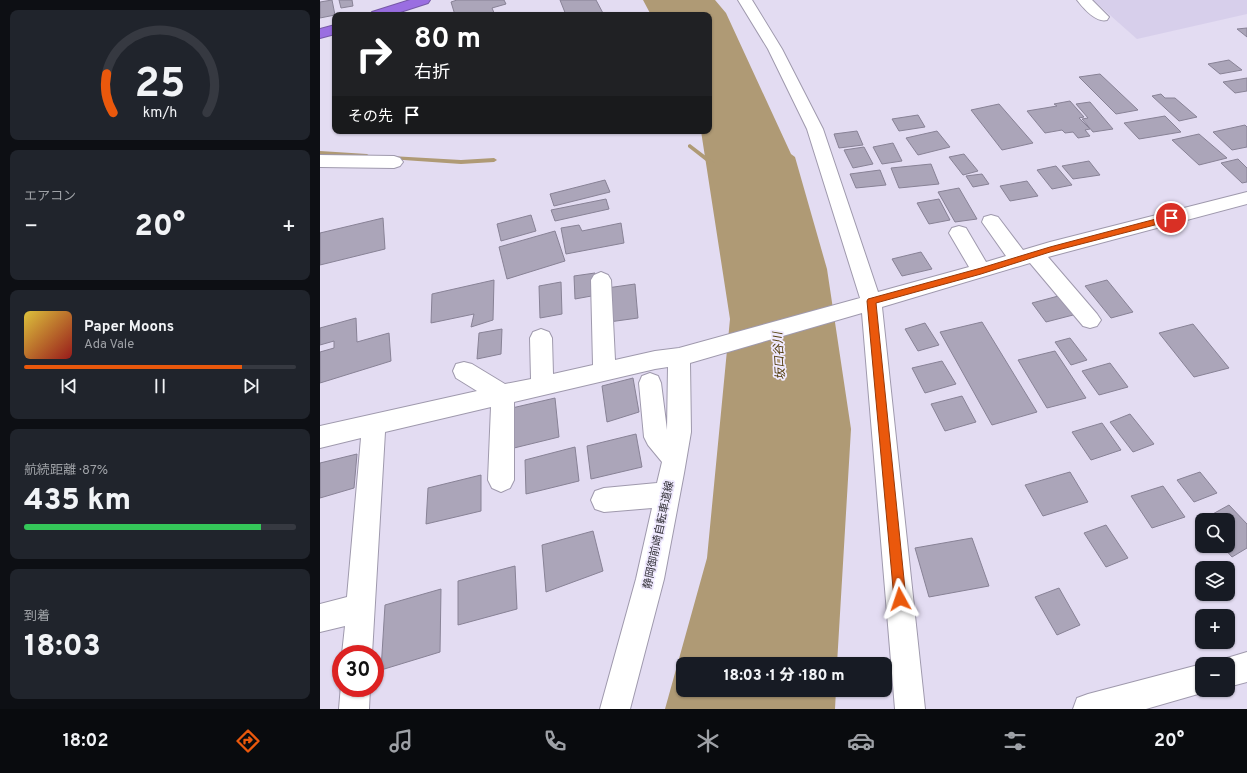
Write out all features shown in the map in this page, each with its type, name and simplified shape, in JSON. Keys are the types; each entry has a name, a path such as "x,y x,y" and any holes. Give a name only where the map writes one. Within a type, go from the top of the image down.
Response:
{"highway":[{"path":"386,12 423,0"},
{"path":"320,34 332,30"}],"street":[{"path":"745,0 775,49 815,129 864,304 910,709"},
{"path":"1084,0 1102,17"},
{"path":"320,161 394,162"},
{"path":"320,437 655,360 679,357 1026,257 1247,198"},
{"path":"991,222 1090,320"},
{"path":"959,233 981,271"},
{"path":"601,280 604,372"},
{"path":"541,338 542,386"},
{"name":"静岡御前崎自転車道線","path":"615,709 650,579 668,494 679,432 679,357"},
{"path":"464,371 503,394"},
{"path":"650,383 656,437 674,458"},
{"path":"501,480 503,394"},
{"path":"357,645 374,424"},
{"path":"604,500 668,494"},
{"path":"320,618 359,608"},
{"path":"1235,671 1247,668"},
{"path":"1088,709 1195,681"},
{"path":"354,709 355,697"}],"shaded area":[{"path":"1093,0 1247,0 1247,14 1137,39"}],"water":[{"name":"坂口谷川","path":"643,0 715,0 726,13 791,154 795,157 827,269 851,429 837,657 679,657 707,558 730,319 701,134 712,134 712,12 649,12"},
{"path":"676,669 676,697 836,697 835,709 665,709"}],"building":[{"path":"332,0 334,12 332,12 332,16 320,18 320,2"},
{"path":"339,0 352,0 353,6 341,8"},
{"path":"457,0 504,0 506,4 492,8 494,12 454,12 451,2"},
{"path":"560,0 596,0 602,12 565,12"},
{"path":"1247,28 1247,37 1237,29"},
{"path":"1229,60 1242,70 1220,74 1208,64"},
{"path":"1100,74 1138,110 1116,114 1079,77"},
{"path":"1247,78 1247,91 1235,93 1223,82"},
{"path":"1161,94 1165,98 1175,98 1197,117 1179,121 1152,96"},
{"path":"1070,101 1084,117 1079,118 1090,129 1085,130 1090,136 1078,138 1073,132 1065,133 1062,130 1045,133 1027,111 1057,106 1054,104"},
{"path":"1090,102 1113,129 1093,132 1082,119 1088,118 1076,104"},
{"path":"999,104 1033,143 1002,150 971,110"},
{"path":"918,115 925,127 899,131 892,119"},
{"path":"1165,116 1181,132 1139,139 1124,123"},
{"path":"1245,125 1247,127 1247,147 1232,150 1213,132"},
{"path":"857,131 863,145 839,148 834,134"},
{"path":"937,131 950,147 918,155 906,138"},
{"path":"1199,134 1227,158 1199,165 1172,140"},
{"path":"893,143 902,161 882,164 873,147"},
{"path":"864,147 873,164 853,168 844,150"},
{"path":"964,154 978,171 963,175 949,157"},
{"path":"1238,159 1247,168 1247,182 1242,183 1221,163"},
{"path":"1089,161 1100,175 1073,179 1062,166"},
{"path":"931,164 939,184 899,188 891,168"},
{"path":"1056,166 1072,185 1052,189 1037,170"},
{"path":"880,170 886,185 856,188 850,174"},
{"path":"982,174 989,184 973,187 966,176"},
{"path":"605,180 610,192 554,206 550,194"},
{"path":"1027,181 1038,196 1010,201 1000,186"},
{"path":"959,188 977,219 955,222 938,192"},
{"path":"606,199 609,209 555,221 551,210"},
{"path":"939,199 950,220 929,224 917,203"},
{"path":"531,215 536,231 501,241 497,224"},
{"path":"383,218 385,249 320,265 320,233"},
{"path":"621,223 624,243 566,254 561,228 579,225 582,231"},
{"path":"555,231 565,261 507,279 499,247"},
{"path":"921,252 932,269 902,276 892,259"},
{"path":"595,273 597,295 575,299 574,276"},
{"path":"494,280 493,320 471,327 474,314 431,323 432,294"},
{"path":"1107,280 1133,312 1111,318 1085,286"},
{"path":"561,282 562,314 540,318 539,286"},
{"path":"635,284 638,318 609,322 607,288"},
{"path":"1062,295 1077,314 1046,322 1032,303"},
{"path":"356,318 357,342 389,333 391,361 320,383 320,352 334,348 334,341 320,345 320,328"},
{"path":"982,322 1037,412 992,425 940,332"},
{"path":"925,323 939,345 918,351 905,329"},
{"path":"1193,324 1229,368 1194,377 1159,333"},
{"path":"502,329 501,354 477,359 479,333"},
{"path":"1070,338 1087,360 1071,365 1055,342"},
{"path":"1055,351 1086,398 1047,408 1018,360"},
{"path":"942,361 956,384 925,393 912,368"},
{"path":"1110,363 1128,387 1099,395 1082,371"},
{"path":"633,378 639,412 607,422 602,386"},
{"path":"962,396 976,422 945,431 931,404"},
{"path":"555,398 559,437 514,448 512,408"},
{"path":"1130,414 1154,444 1133,452 1110,422"},
{"path":"1102,423 1121,450 1091,460 1072,432"},
{"path":"636,434 642,467 591,479 587,446"},
{"path":"575,447 579,481 526,494 525,460"},
{"path":"357,454 354,488 320,498 320,463"},
{"path":"1070,472 1088,502 1043,516 1025,485"},
{"path":"1200,472 1217,493 1194,502 1177,480"},
{"path":"481,475 481,511 426,524 428,488"},
{"path":"1163,486 1185,517 1152,528 1131,496"},
{"path":"1229,505 1247,524 1247,548 1232,557 1228,553 1235,553 1235,513 1214,513"},
{"path":"1106,525 1128,558 1106,567 1084,533"},
{"path":"593,531 603,571 546,592 542,545"},
{"path":"972,538 989,586 929,597 915,548"},
{"path":"515,566 517,609 458,625 458,581"},
{"path":"1059,588 1080,625 1057,635 1035,597"},
{"path":"441,589 440,652 384,669 384,645 383,645 385,605"}],"waterway":[{"path":"690,146 713,164"},
{"path":"320,153 367,156"},
{"path":"391,158 461,162 494,160"}],"route":[{"path":"900,599 872,301 1050,250 1171,218"}]}
